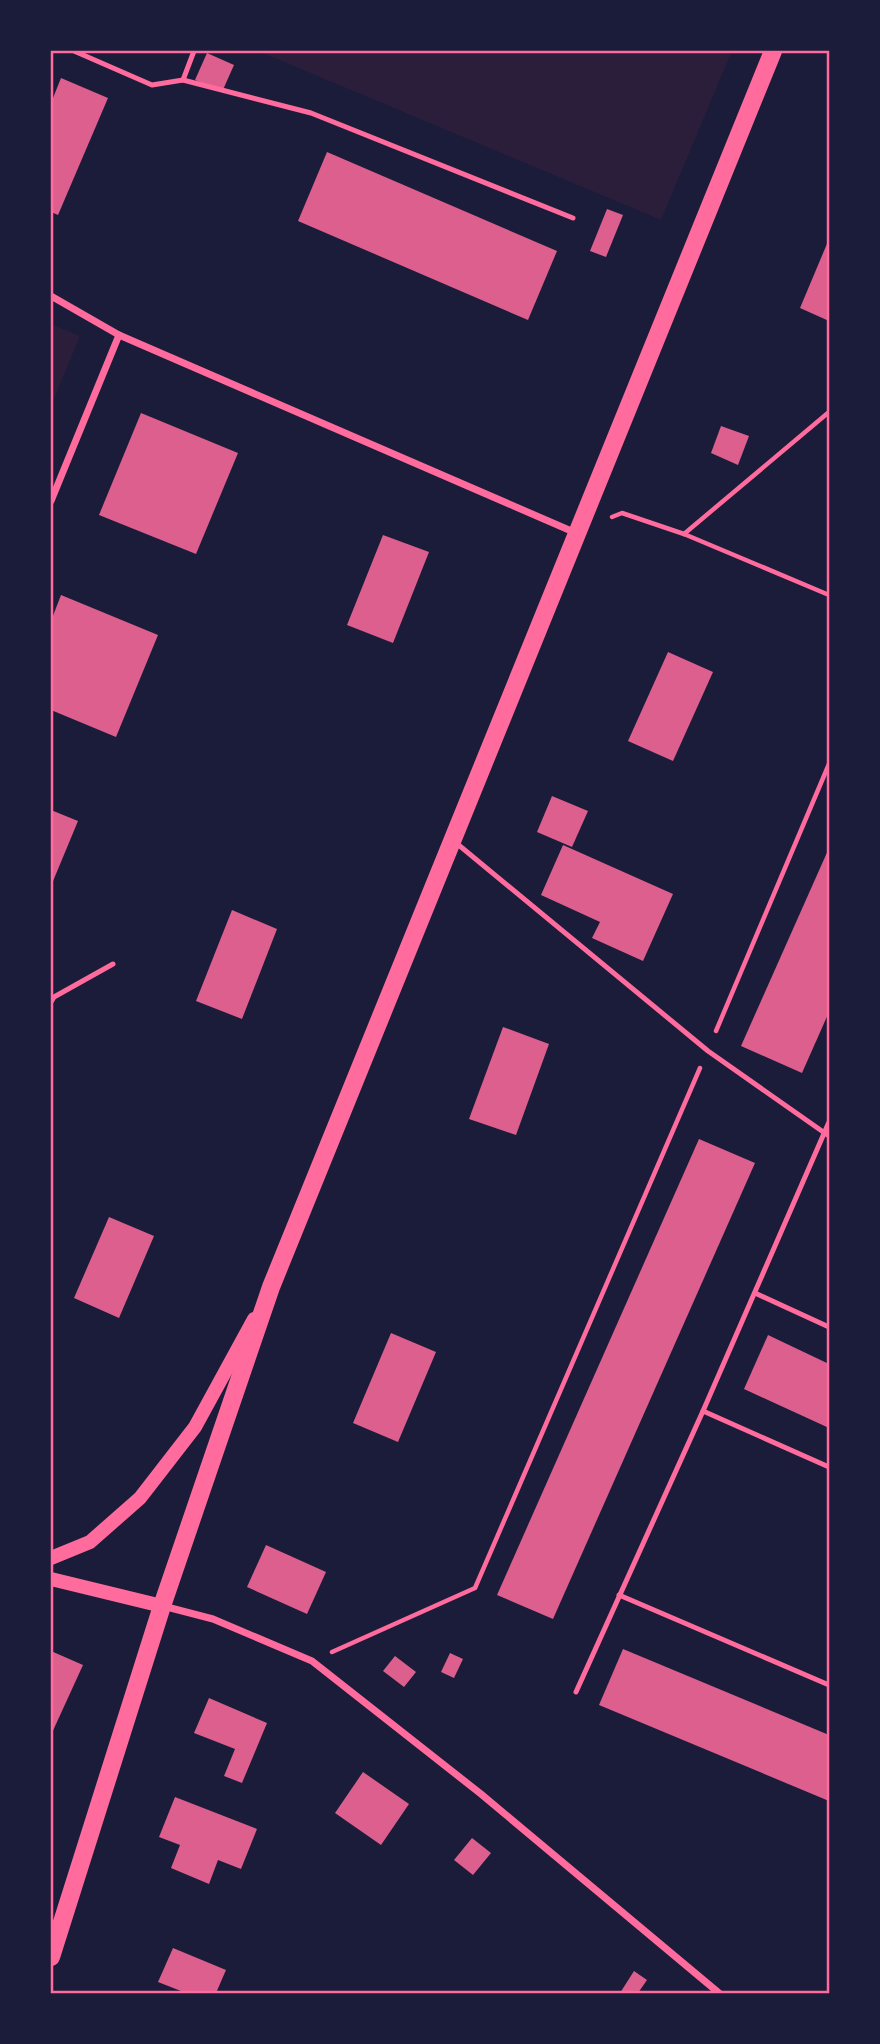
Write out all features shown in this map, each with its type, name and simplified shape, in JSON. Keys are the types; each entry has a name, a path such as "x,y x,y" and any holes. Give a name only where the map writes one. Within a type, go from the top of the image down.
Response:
{"main road":[{"path":"51,1957 162,1606 271,1287 773,51"},
{"path":"51,1558 90,1542 140,1498 195,1427 271,1287"},
{"path":"51,1579 162,1606"}],"street":[{"path":"51,296 119,335 577,533"},
{"path":"51,501 119,335"},
{"path":"162,1606 213,1619 312,1661 481,1794 719,1993"}],"lane":[{"path":"74,51 152,85 183,80 311,113 573,218"},
{"path":"183,80 194,51"},
{"path":"453,840 708,1051 827,1134"},
{"path":"51,1002 113,964"},
{"path":"576,1692 827,1134 829,1122"},
{"path":"755,1293 829,1327"},
{"path":"704,1411 829,1467"},
{"path":"619,1595 829,1685"}],"path":[{"path":"684,534 829,412"},
{"path":"577,533 622,513 684,534 829,595"},
{"path":"312,1661 475,1588 708,1051 829,764"}],"shaded area":[{"path":"258,51 732,51 661,220"},
{"path":"51,324 80,336 51,406"}],"building":[{"path":"207,53 234,65 222,92 195,80"},
{"path":"61,78 108,98 58,215 51,212 51,103"},
{"path":"327,152 557,251 528,320 298,221"},
{"path":"607,209 623,215 606,257 590,251"},
{"path":"829,239 829,321 800,308"},
{"path":"141,413 238,453 196,554 99,515"},
{"path":"721,426 749,436 738,465 711,453"},
{"path":"383,535 429,552 393,643 347,625"},
{"path":"61,595 158,635 116,737 51,710 51,621"},
{"path":"668,652 713,672 673,761 628,741"},
{"path":"552,796 588,811 572,847 537,832"},
{"path":"51,810 78,821 51,886"},
{"path":"563,845 673,894 643,961 592,938 600,922 541,895"},
{"path":"829,848 829,1012 802,1073 741,1046"},
{"path":"232,910 277,929 242,1019 196,1001"},
{"path":"503,1027 549,1044 516,1135 469,1119"},
{"path":"699,1139 755,1163 553,1619 497,1595"},
{"path":"109,1217 154,1236 119,1318 74,1298"},
{"path":"391,1333 436,1352 398,1442 353,1423"},
{"path":"768,1335 829,1364 829,1428 744,1389"},
{"path":"266,1545 326,1572 307,1614 247,1587"},
{"path":"623,1649 829,1735 829,1801 599,1705"},
{"path":"51,1651 83,1665 51,1735"},
{"path":"450,1653 463,1659 454,1678 441,1672"},
{"path":"395,1656 416,1672 404,1687 383,1671"},
{"path":"209,1698 267,1723 242,1783 224,1776 235,1749 194,1733"},
{"path":"363,1772 409,1804 381,1845 335,1813"},
{"path":"175,1797 257,1829 241,1869 218,1860 209,1884 171,1868 180,1845 159,1837"},
{"path":"472,1838 491,1853 473,1875 454,1860"},
{"path":"173,1948 226,1970 216,1993 186,1993 158,1982"},
{"path":"634,1971 647,1980 638,1993 620,1993"}]}
